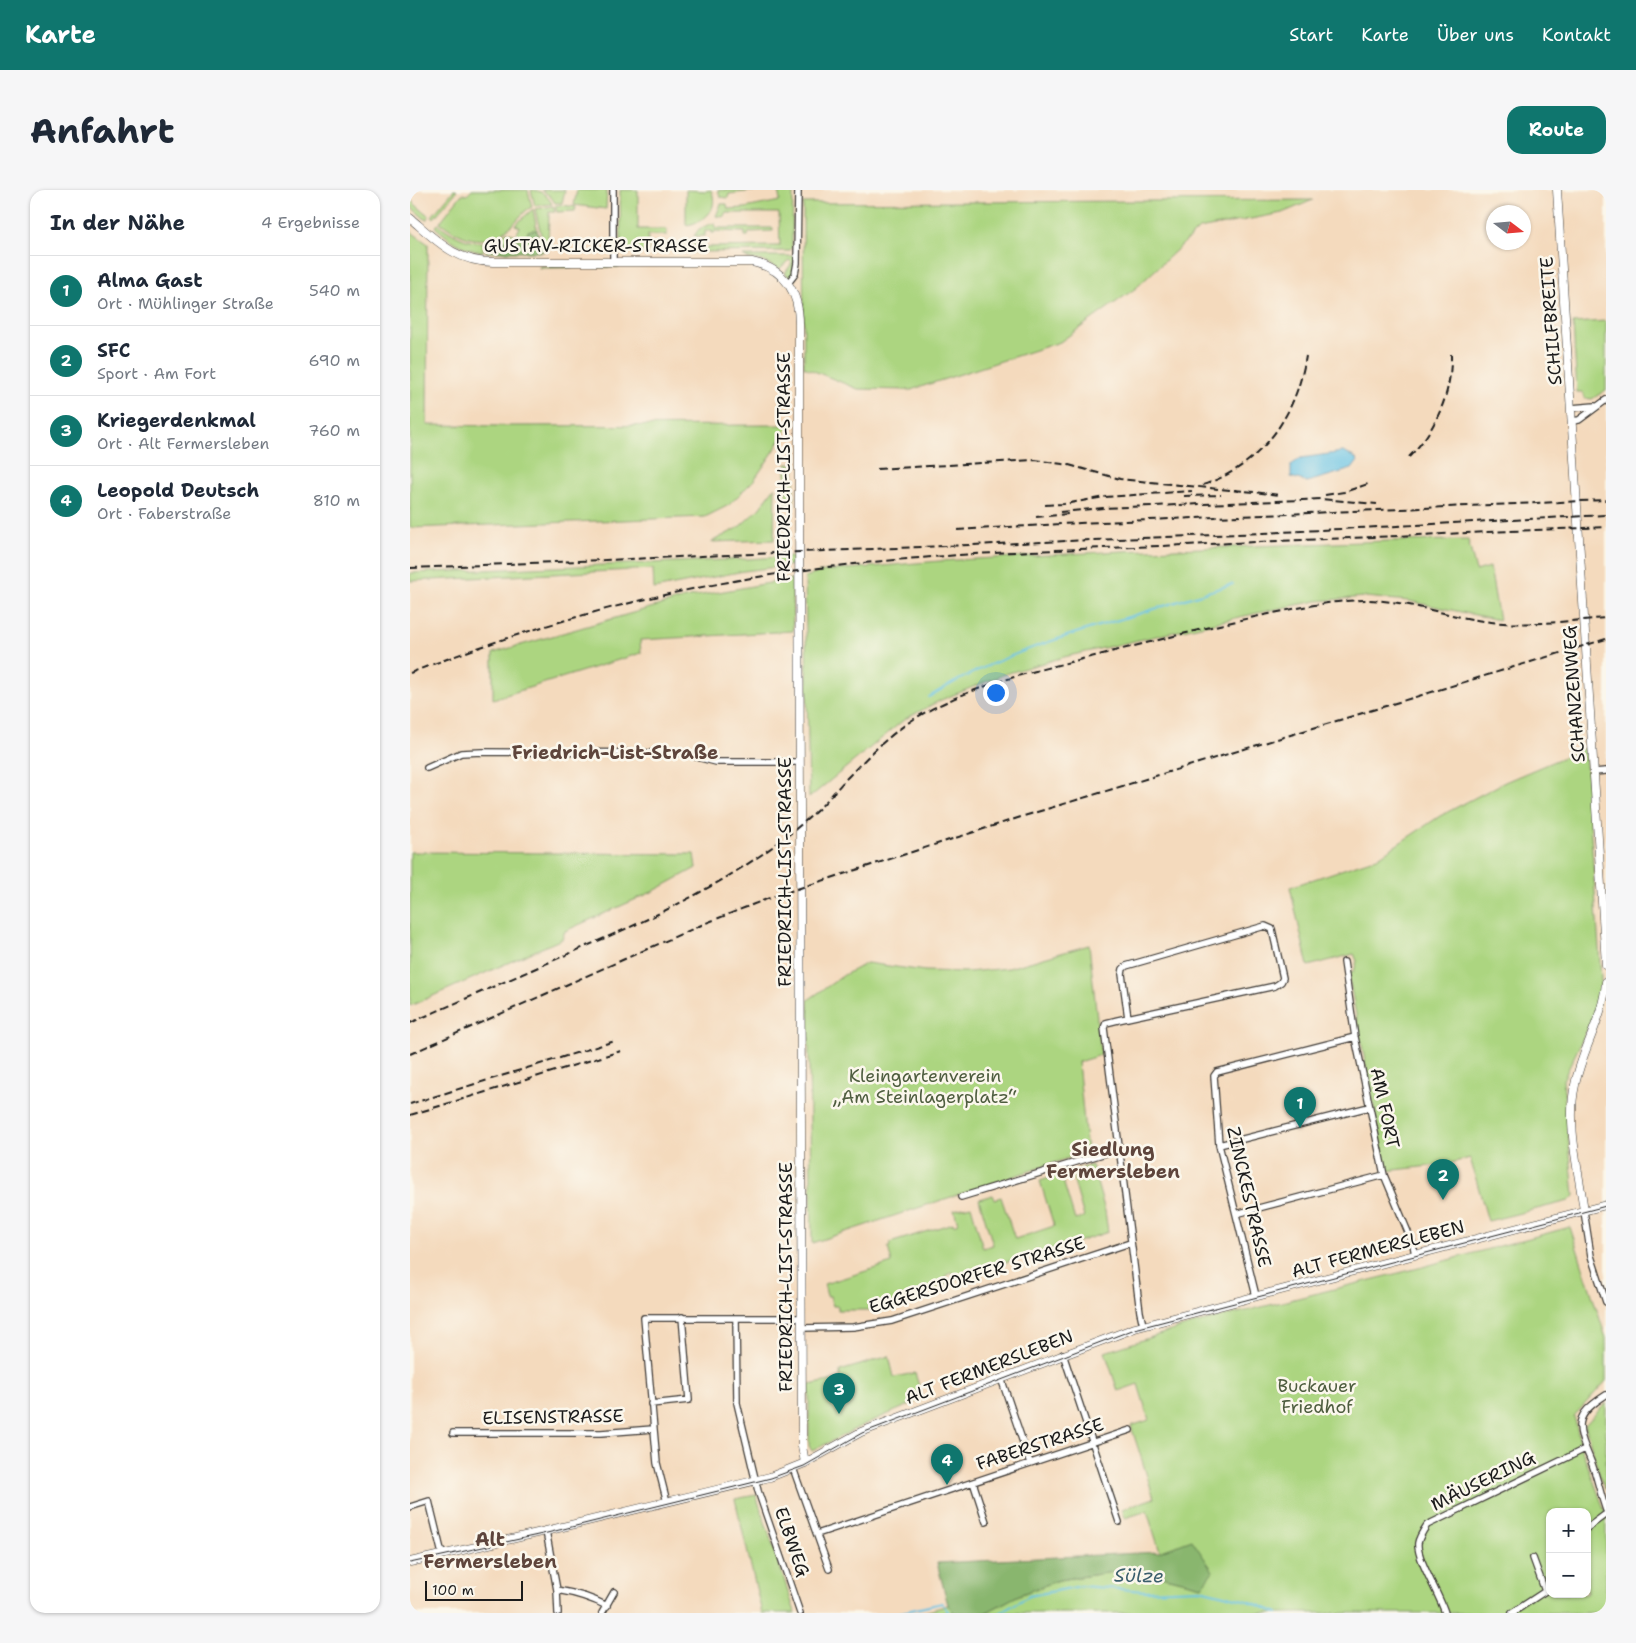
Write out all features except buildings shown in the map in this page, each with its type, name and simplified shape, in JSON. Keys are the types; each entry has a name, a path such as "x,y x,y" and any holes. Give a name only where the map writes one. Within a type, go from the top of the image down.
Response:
{"main road":[{"name":"SCHILFBREITE","path":"1557,190 1572,421"},
{"name":"GUSTAV-RICKER-STRASSE","path":"410,218 448,250 473,260 486,262 748,262 772,269 788,283"},
{"name":"FRIEDRICH-LIST-STRASSE","path":"788,283 796,297 799,316 802,1451 805,1463"},
{"name":"SCHANZENWEG","path":"1572,421 1582,610 1606,965"},
{"path":"1584,1211 1573,1129 1572,1099 1579,1068 1604,1010 1606,982"},
{"name":"ALT FERMERSLEBEN","path":"410,1562 756,1480 794,1468 862,1432 1143,1325 1606,1205"}],"street":[{"path":"613,190 613,262"},
{"path":"788,283 795,274 797,263 798,190"},
{"path":"1572,421 1579,420 1606,400"},
{"path":"1571,408 1598,406"},
{"path":"426,768 461,752 678,753 716,762 799,762"},
{"path":"1594,772 1606,771"},
{"path":"1128,1018 1122,974 1126,966 1265,926 1272,929 1283,978 1275,986 1128,1018 1118,1020 1106,1023 1104,1028 1130,1243 1143,1325"},
{"name":"AM FORT","path":"1344,962 1355,1037 1384,1175 1413,1244 1415,1255"},
{"name":"ZINCKESTRASSE","path":"1256,1296 1219,1145 1214,1085 1215,1074 1355,1037"},
{"path":"1219,1145 1369,1107"},
{"path":"961,1197 1119,1149"},
{"path":"1236,1214 1384,1175"},
{"path":"1584,1211 1593,1265 1606,1302"},
{"name":"EGGERSDORFER STRASSE","path":"802,1328 854,1327 892,1321 1130,1243"},
{"path":"651,1404 689,1400 682,1317"},
{"path":"667,1502 657,1463 644,1318 802,1318"},
{"name":"ELBWEG","path":"736,1318 737,1402 764,1510 800,1613"},
{"path":"1063,1354 1119,1522"},
{"path":"1001,1378 1030,1463"},
{"path":"1591,1525 1606,1512 1590,1459 1580,1435 1580,1420 1590,1406 1606,1395"},
{"name":"ELISENSTRASSE","path":"453,1433 601,1433 653,1429"},
{"name":"FABERSTRASSE","path":"817,1534 1130,1430"},
{"name":"MÄUSERING","path":"1446,1613 1418,1553 1418,1542 1427,1525 1585,1449"},
{"path":"794,1468 829,1569"},
{"path":"973,1482 986,1522"},
{"path":"410,1507 429,1501 442,1554"},
{"path":"546,1531 557,1590 558,1613"},
{"path":"1533,1558 1546,1586"},
{"path":"557,1590 577,1593 607,1606"},
{"path":"1512,1613 1546,1591"},
{"path":"602,1613 614,1592"}],"green space":[{"path":"454,190 457,191 434,218 432,216"},
{"path":"472,190 528,190 532,207 526,210 512,225 494,237 476,239 467,237 449,229 440,222 462,194 467,195"},
{"path":"531,190 543,194 552,204 535,206"},
{"path":"542,190 565,190 562,203 555,203"},
{"path":"577,190 607,190 606,209 574,205"},
{"path":"620,190 638,190 638,229 667,229 667,235 648,235 648,252 621,252"},
{"path":"686,190 711,190 713,203 709,214 693,224 686,225"},
{"path":"718,190 761,190 729,194 728,198 720,197"},
{"path":"778,190 793,190 792,247 789,251 693,252 694,243 698,243 698,247 780,246 779,213 725,213 724,217 716,216 721,204 727,204 728,209 745,208 780,201"},
{"path":"410,200 429,216 426,220 410,206"},
{"path":"1313,200 1282,213 1199,229 1136,288 1060,342 911,390 858,389 804,367 803,203"},
{"path":"553,206 555,212 549,212 548,251 545,251 535,209"},
{"path":"555,206 576,207 575,211 557,212"},
{"path":"533,209 537,230 528,231 526,238 522,241 512,239 486,247 486,242 507,232 516,235 520,227 515,225"},
{"path":"438,224 470,241 483,242 483,252 457,244 435,227"},
{"path":"715,224 715,228 773,228 773,231 749,232 748,236 745,236 745,232 715,231 712,233 712,231 705,231 705,236 694,236 699,229"},
{"path":"433,230 446,241 460,249 483,256 492,256 489,258 474,256 459,250 433,233"},
{"path":"537,230 543,252 486,252 486,247 509,239 523,241 528,231"},
{"path":"410,231 428,244 427,425 792,425 786,430 754,480 729,505 705,517 410,528"},
{"path":"743,256 795,256 796,278 791,280 785,273 792,263 789,260 779,269 763,261"},
{"path":"540,266 619,266 619,267 539,268"},
{"path":"1606,321 1606,390 1592,399 1584,398 1583,392 1577,392 1573,323"},
{"path":"786,464 794,464 794,507 786,506"},
{"path":"775,487 774,540 711,542 738,528 759,509"},
{"path":"1468,540 1476,571 1490,567 1499,620 1409,601 1365,597 1317,601 1064,657 1005,674 941,700 905,719 809,798 805,577 824,571 940,561 1123,551 1388,541"},
{"path":"793,556 793,565 744,571 654,589 653,569 410,581 410,573"},
{"path":"792,579 793,631 640,640 641,653 493,699 493,653 685,598"},
{"path":"1585,748 1601,978 1599,1002 1596,1011 1563,1080 1574,1196 1569,1201 1488,1221 1470,1158 1447,1164 1386,1171 1348,973 1354,971 1357,961 1354,954 1308,966 1290,887 1377,858 1440,816 1505,782"},
{"path":"410,852 694,854 696,868 652,892 565,931 562,939 410,1006"},
{"name":"Kleingartenverein „Am Steinlagerplatz“","path":"1089,945 1101,1055 1078,1062 1087,1152 812,1243 808,1000 844,975 867,963 925,971 968,972 1009,968"},
{"path":"1092,1165 1105,1211 1108,1232 956,1279 953,1272 945,1276 947,1284 872,1310 838,1310 838,1306 833,1306 830,1296 827,1296 824,1284 892,1263 888,1247 890,1243 958,1223 954,1210 971,1206 983,1248 993,1245 979,1199 993,1195 995,1199 1001,1197 1015,1239 1054,1226 1040,1181 1061,1174 1075,1220 1084,1217 1071,1171"},
{"name":"Buckauer Friedhof","path":"1570,1227 1606,1338 1606,1381 1574,1416 1582,1450 1606,1514 1606,1613 985,1613 1019,1595 1059,1580 1134,1569 1202,1586 1192,1541 1160,1552 1147,1511 1125,1518 1122,1509 1154,1498 1131,1426 1149,1420 1138,1384 1118,1391 1105,1352 1189,1325 1415,1269"},
{"path":"889,1356 894,1377 915,1373 923,1399 863,1425 812,1451 809,1446 809,1385 840,1379 840,1371"},
{"path":"1606,1403 1606,1490 1600,1477 1585,1425"},
{"path":"756,1495 795,1613 762,1613 735,1499"},
{"path":"1192,1540 1213,1571 1202,1586 1134,1569 1059,1580 1019,1595 985,1613 954,1613 948,1605 937,1563 1159,1552"},
{"path":"948,1605 954,1613 922,1613"}],"water":[{"path":"1343,452 1358,461 1352,469 1307,482 1291,477 1291,465 1301,458"}],"waterway":[{"path":"929,697 978,670 1029,649 1233,584"},
{"name":"Sülze","path":"1000,1613 1029,1596 1081,1586 1145,1591 1200,1589 1248,1601 1278,1613"},
{"path":"898,1613 942,1603 949,1613"}],"tram line":[{"path":"410,1563 547,1533 771,1478 804,1466 862,1433 1135,1329 1606,1206"}],"railway":[{"path":"1409,457 1427,435 1440,410 1449,383 1451,354"},
{"path":"1203,485 1243,465 1273,436 1285,418 1294,399 1306,356"},
{"path":"877,469 1035,460 1069,465 1120,479 1239,491"},
{"path":"1325,495 1344,492 1368,484"},
{"path":"1234,490 1281,495"},
{"path":"1045,505 1064,504 1105,497 1192,491"},
{"path":"1184,496 1221,495"},
{"path":"1060,512 1103,508 1321,499 1377,504"},
{"path":"957,530 1606,500"},
{"path":"1036,517 1068,514"},
{"path":"410,568 1263,533 1606,515"},
{"path":"410,673 505,639 601,610 699,588 846,565 943,556 1040,551 1606,527"},
{"path":"410,1023 637,924 729,876 792,832 817,810 876,749 905,725 950,700 1002,681 1218,625 1319,604 1344,601 1384,601 1470,619 1499,623 1545,623 1606,618"},
{"path":"410,1054 706,923 772,897 1024,816 1606,639"},
{"path":"410,1104 615,1041"},
{"path":"410,1115 621,1051"}],"place":[{"name":"Alma Gast","path":"1300,1128"},
{"name":"SFC","path":"1443,1200"},
{"name":"Kriegerdenkmal","path":"839,1414"},
{"name":"Leopold Deutsch","path":"947,1485"}],"district":[{"name":"Friedrich-List-Straße","path":"615,752"},
{"name":"Siedlung Fermersleben","path":"1113,1160"},
{"name":"Alt Fermersleben","path":"490,1550"}]}
